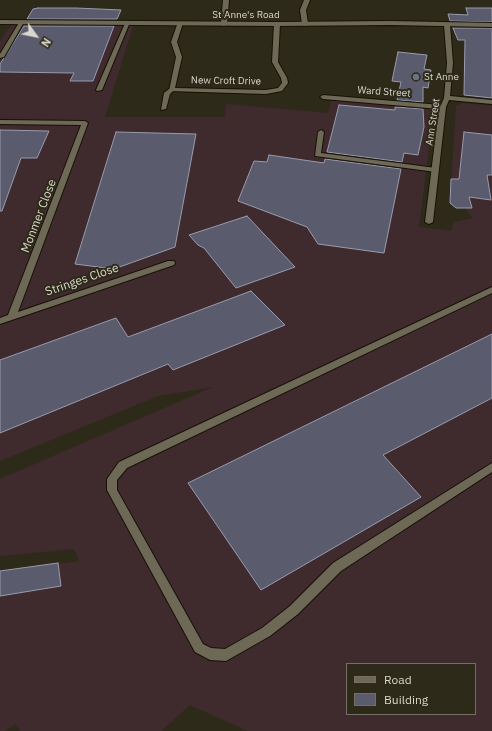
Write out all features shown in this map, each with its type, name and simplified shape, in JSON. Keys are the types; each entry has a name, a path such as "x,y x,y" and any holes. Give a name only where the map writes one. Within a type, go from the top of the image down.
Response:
{"street":[{"path":"224,24 226,0"},
{"path":"305,24 303,10 307,0"},
{"name":"St Anne's Road","path":"0,22 492,25"},
{"name":"New Croft Drive","path":"180,23 174,42 179,57 171,90 266,92 280,90 285,83 284,78 275,62 277,24"},
{"name":"Ann Street","path":"429,222 443,106 447,98 450,63 447,25"},
{"name":"Ward Street","path":"323,97 443,106"},
{"path":"447,98 492,102"}],"lane":[{"path":"1,57 22,22"},
{"path":"99,90 128,22"},
{"path":"163,109 167,93 171,90"},
{"name":"Monmer Close","path":"0,122 85,123 12,316"},
{"path":"321,132 317,155 436,170"},
{"name":"Stringes Close","path":"0,321 171,263"},
{"path":"492,290 123,465 112,479 112,490 199,648 210,654 226,655 266,632 294,610 336,567 492,467"}],"shaded area":[{"path":"12,24 133,26 105,117 225,117 226,104 328,113 331,100 434,109 419,227 451,231 454,222 473,218 465,208 456,208 450,203 456,106 463,103 492,106 492,731 248,731 190,705 161,731 20,731 16,724 5,731 0,731 0,572 79,561 74,549 0,556 0,479 213,387 158,396 0,461 0,41"}],"building":[{"path":"466,8 492,8 492,22 450,21 448,14 468,15"},
{"path":"33,9 121,10 117,19 27,19"},
{"path":"24,26 114,26 93,81 70,81 74,73 0,72 0,64"},
{"path":"453,28 492,28 492,98 464,95 465,40 458,40"},
{"path":"398,52 427,55 424,69 431,70 428,88 423,87 423,102 397,100 401,82 392,81"},
{"path":"339,105 395,110 395,107 423,109 424,127 418,155 404,153 402,162 327,152"},
{"path":"0,130 49,131 37,158 21,158 2,211 0,211"},
{"path":"116,132 196,134 175,247 114,269 75,264"},
{"path":"464,132 492,135 492,175 487,175 491,200 469,197 472,208 456,208 450,203 451,179 459,179"},
{"path":"269,155 324,163 325,159 401,169 384,253 318,244 307,227 238,201 254,161 267,162"},
{"path":"247,216 295,267 236,288 204,248 198,245 189,235"},
{"path":"251,291 285,325 173,370 168,364 0,433 0,360 116,318 128,337"},
{"path":"492,334 492,398 383,455 421,497 261,590 188,483"},
{"path":"58,563 61,586 0,596 0,571"}],"place":[{"name":"St Anne","path":"416,77"}]}
